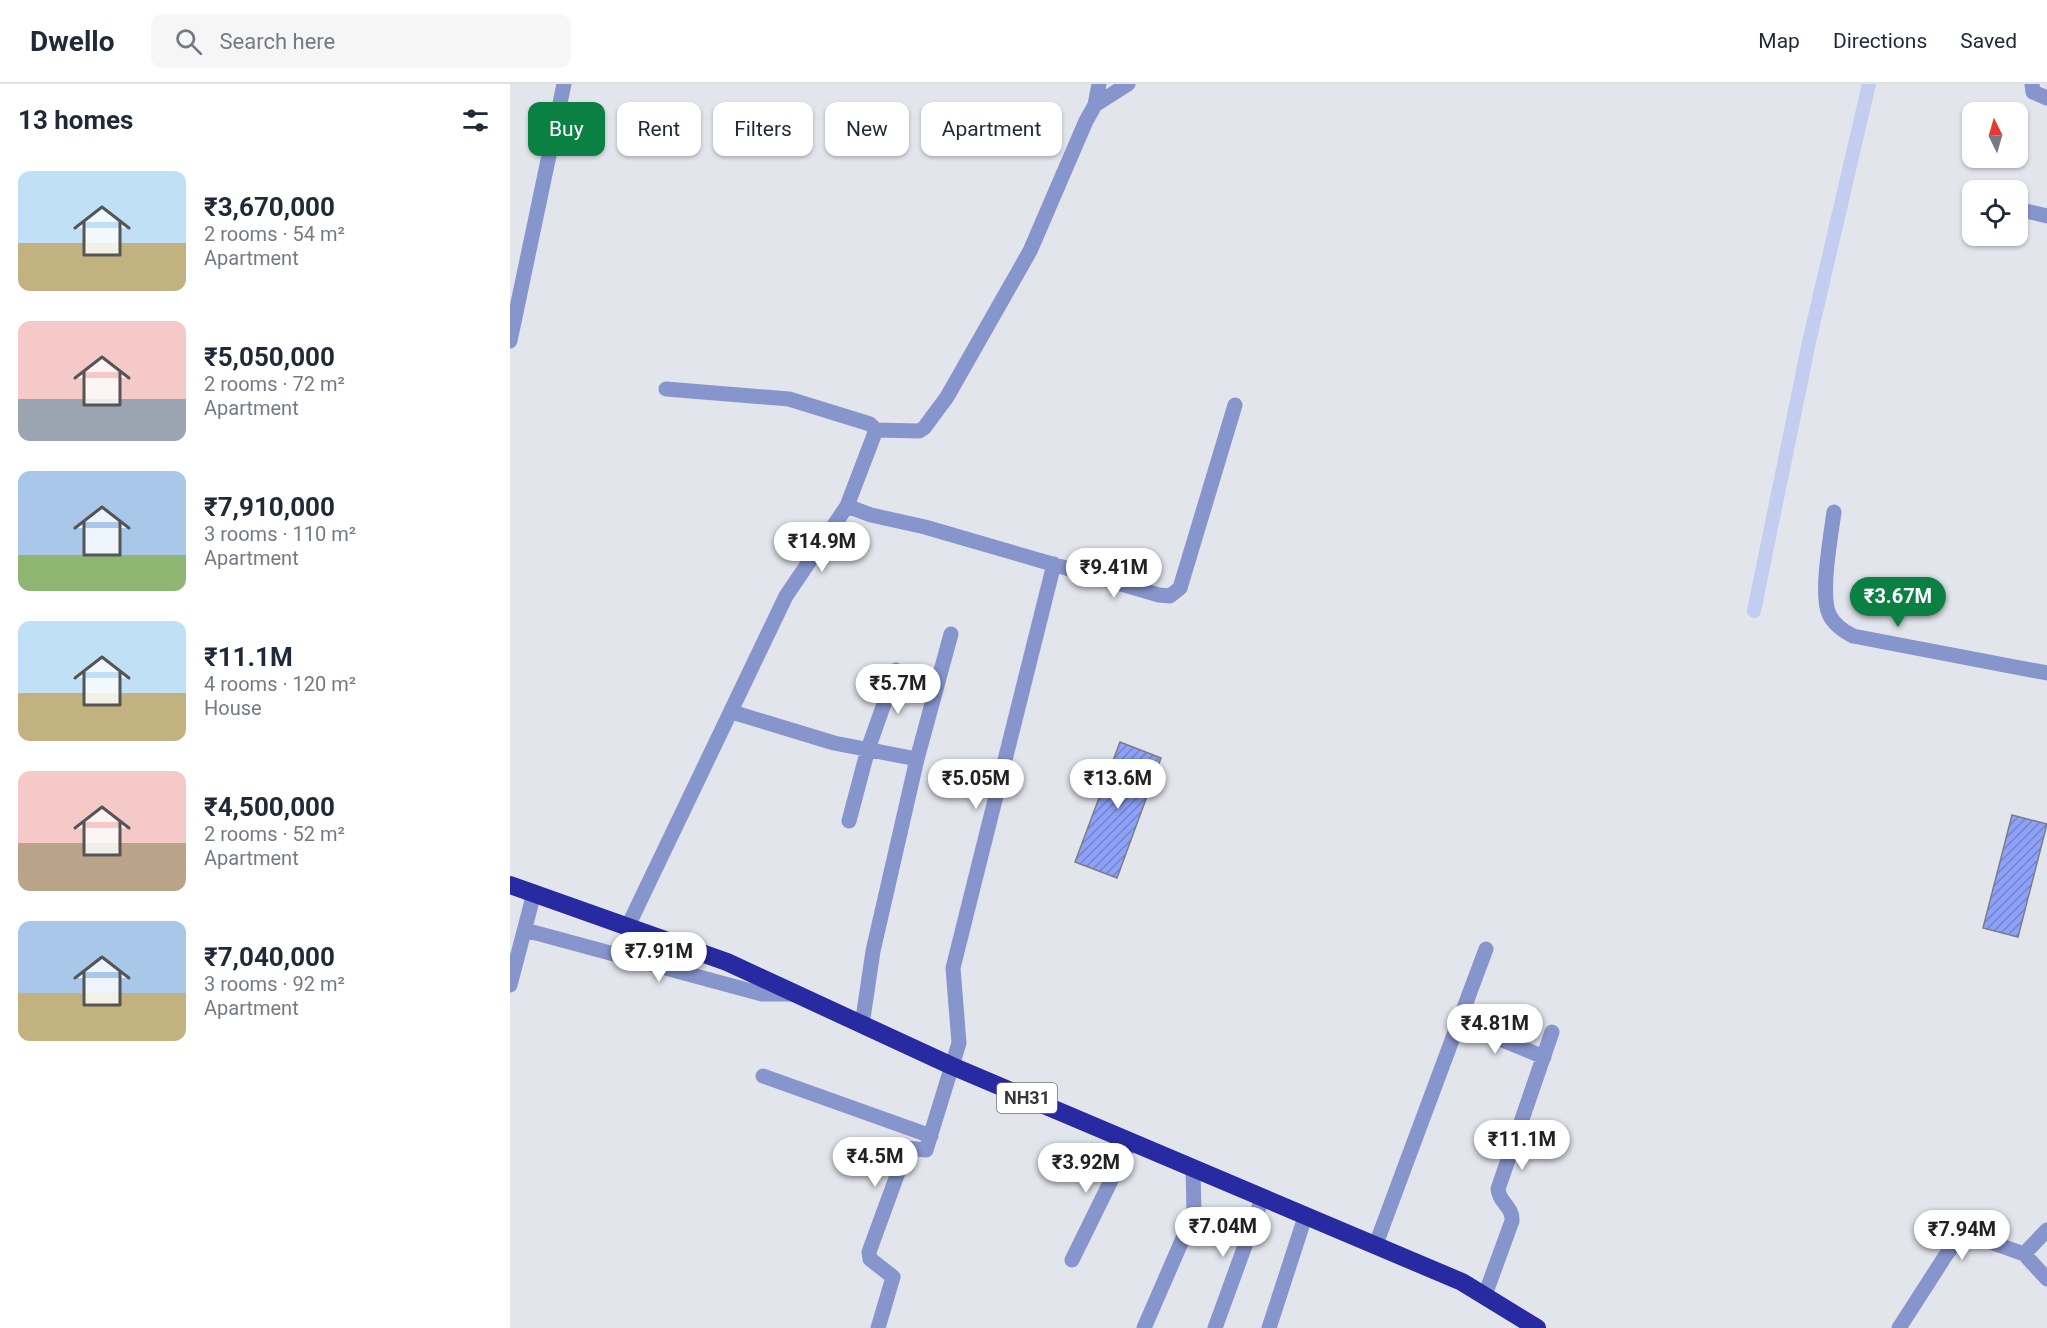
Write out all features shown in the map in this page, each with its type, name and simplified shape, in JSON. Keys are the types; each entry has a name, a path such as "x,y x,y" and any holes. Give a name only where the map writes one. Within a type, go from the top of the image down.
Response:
{"highway":[{"name":"NH31","path":"510,885 727,962 952,1066 1462,1282 1537,1328"}],"street":[{"path":"510,341 564,84"},
{"path":"666,389 789,399 870,423 876,430 919,431 924,428 947,397 1030,251 1095,105 1099,84"},
{"path":"1095,105 1128,84"},
{"path":"2032,84 2033,92 2047,99"},
{"path":"2028,211 2047,216"},
{"path":"847,506 871,515 925,527 1159,596 1170,596 1180,588 1235,405"},
{"path":"627,926 786,596 847,506 876,430"},
{"path":"1834,512 1827,569 1828,611 1844,632 1853,636 2047,673"},
{"path":"878,1328 894,1277 870,1259 869,1252 907,1148 925,1151 959,1043 953,968 1054,564"},
{"path":"862,1025 867,979 917,759 951,634"},
{"path":"849,821 868,749 896,670"},
{"path":"732,712 834,742 917,759"},
{"path":"510,985 534,893"},
{"path":"525,930 762,994 796,994"},
{"path":"1376,1244 1486,949"},
{"path":"1458,1022 1544,1056"},
{"path":"1485,1295 1512,1221 1511,1210 1500,1197 1498,1189 1552,1032"},
{"path":"764,1076 931,1136"},
{"path":"1071,1260 1130,1142"},
{"path":"1144,1328 1194,1213 1193,1168"},
{"path":"1215,1328 1262,1199"},
{"path":"1269,1328 1305,1217"},
{"path":"2024,1254 2047,1230"},
{"path":"1899,1328 1955,1243 1972,1237 2024,1254 2047,1279"}],"building":[{"path":"1120,742 1161,758 1117,878 1075,862"},
{"path":"2012,815 2047,824 2018,937 1983,928"}],"waterway":[{"path":"1754,611 1809,342 1869,84"}]}
